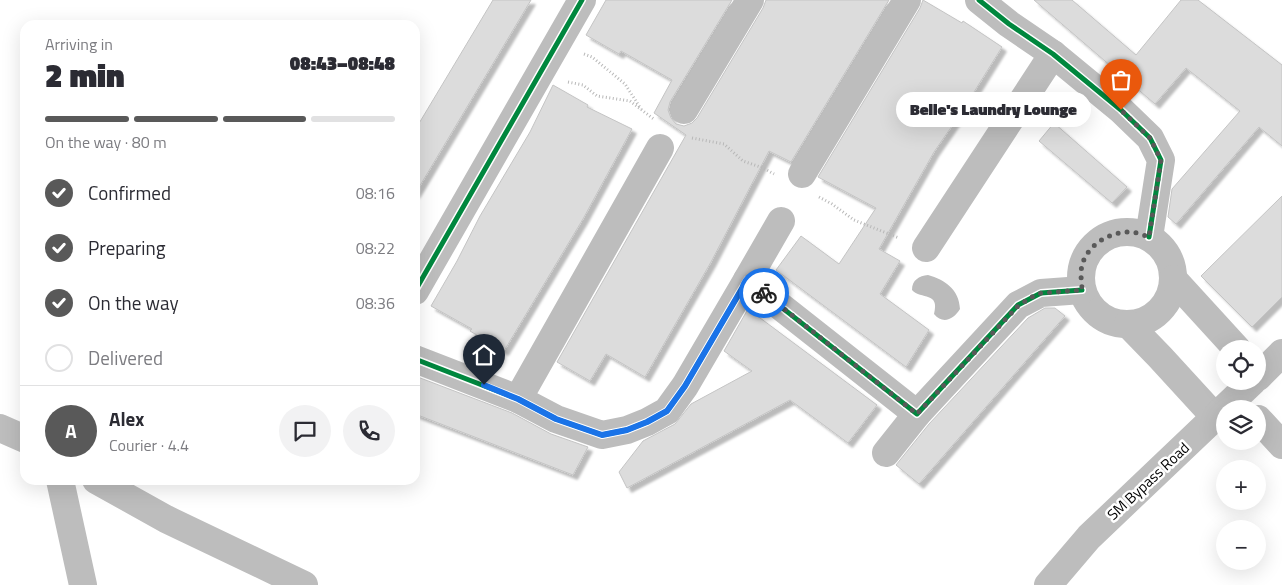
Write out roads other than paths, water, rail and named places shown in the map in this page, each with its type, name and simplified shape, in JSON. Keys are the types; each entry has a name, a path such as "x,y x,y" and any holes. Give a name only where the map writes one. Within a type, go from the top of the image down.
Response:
{"street":[{"path":"420,282 582,0"},
{"path":"684,110 750,0"},
{"path":"799,183 907,0"},
{"path":"978,0 1008,24 1052,54 1121,110 1150,138 1161,160 1149,237"},
{"path":"926,248 1052,54"},
{"path":"518,399 659,135"},
{"path":"420,361 518,399 556,419 602,435 627,430 667,411 685,386 781,221"},
{"path":"1132,232 1149,237 1162,248 1171,263 1173,279 1170,296 1160,311 1145,321 1128,324 1108,320 1092,308 1082,290 1081,273 1086,256 1098,242 1114,234 1132,232"},
{"path":"1173,279 1229,340"},
{"path":"747,280 917,414"},
{"path":"886,452 917,414 1018,306 1041,293 1082,290"},
{"path":"1128,324 1215,417"},
{"name":"SM Bypass Road","path":"1266,371 1282,354"},
{"name":"SM Bypass Road","path":"1048,585 1088,537 1246,390"},
{"path":"0,428 20,437"},
{"path":"1266,428 1282,445"},
{"path":"61,485 83,585"},
{"path":"105,485 166,519 304,585"}],"place":[{"name":"Belle's Laundry Lounge","path":"1121,110"}]}
